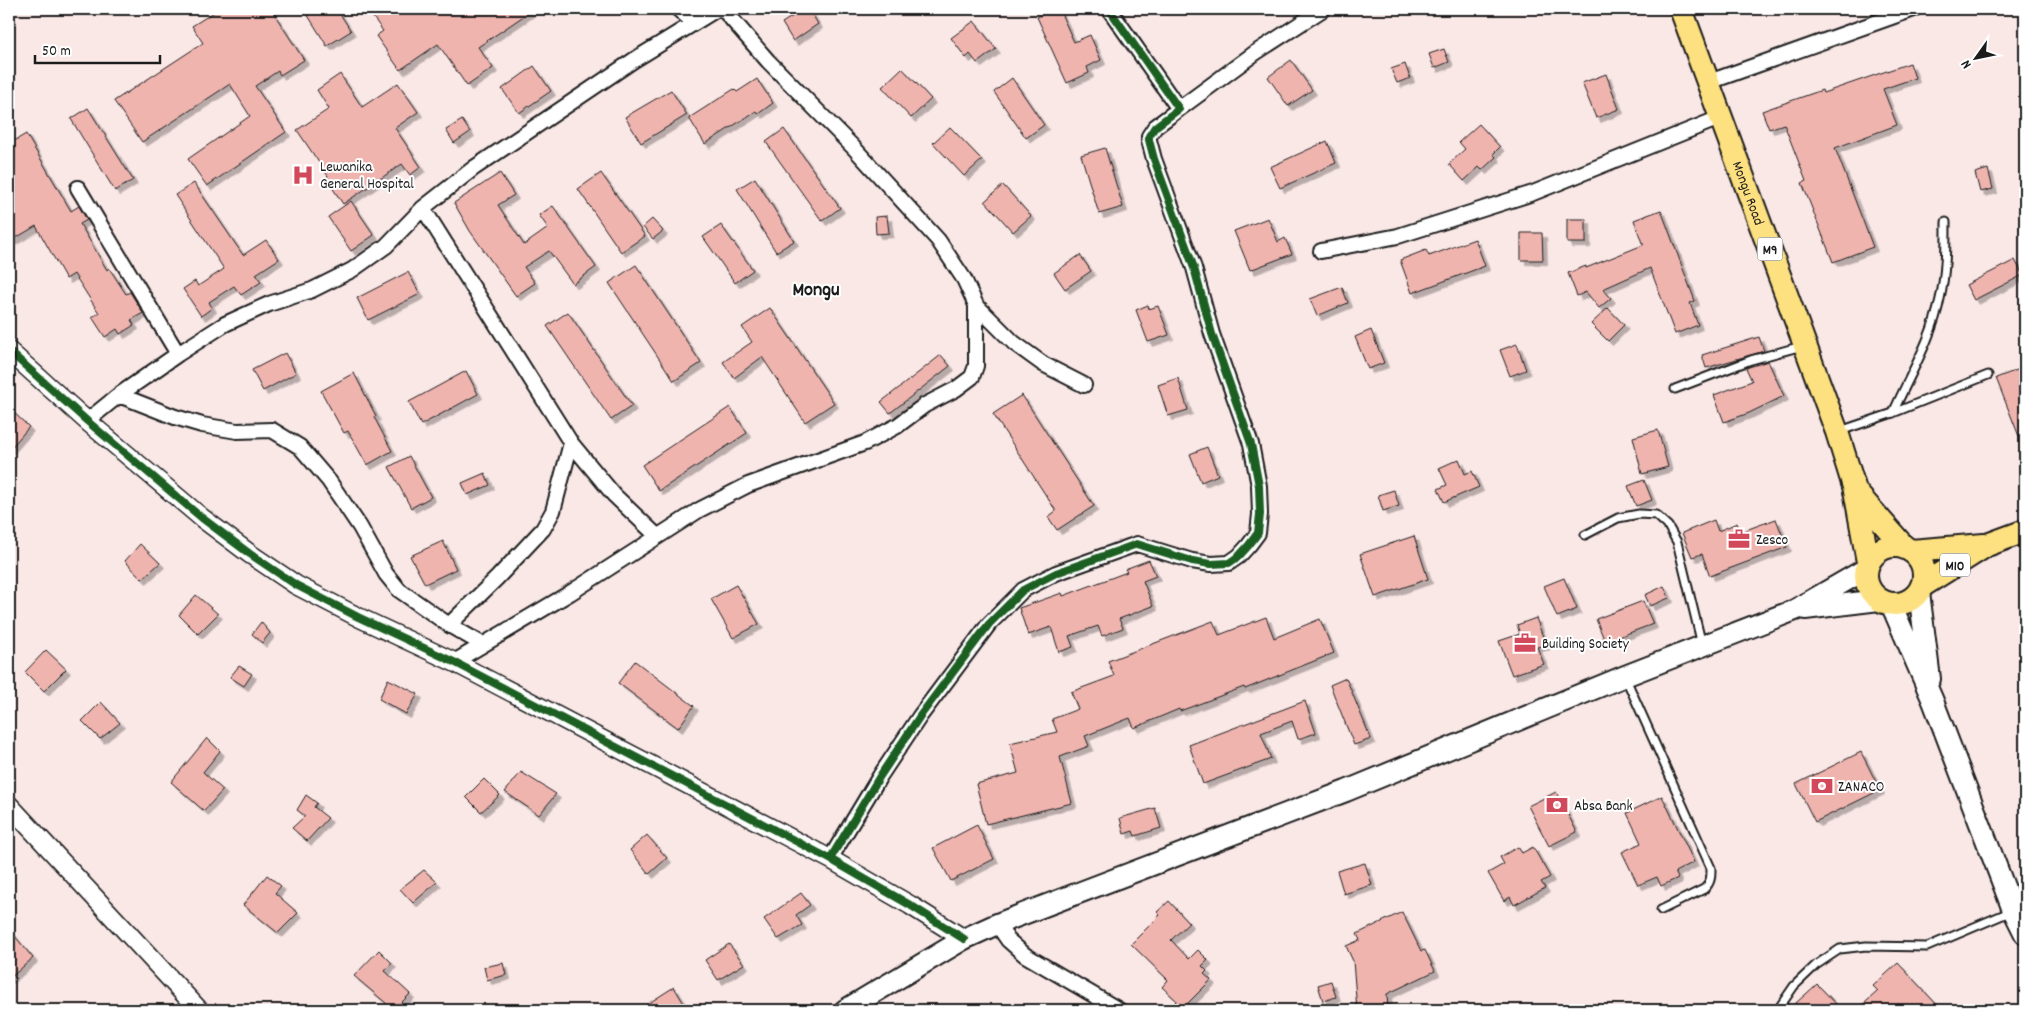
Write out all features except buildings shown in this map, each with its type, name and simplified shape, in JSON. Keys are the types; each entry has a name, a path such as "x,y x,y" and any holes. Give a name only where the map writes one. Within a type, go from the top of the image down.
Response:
{"main road":[{"name":"Mongu Road","path":"1681,9 1837,432 1855,490 1867,565"},
{"name":"Mongu Road","path":"1855,490 1908,549"},
{"name":"M10","path":"1921,589 1987,545 2025,531"},
{"name":"M10","path":"1908,549 1987,545"},
{"path":"845,1010 964,939 997,924 1346,791 1625,676 1796,610 1867,565 1878,551 1884,548 1898,546 1908,549 1916,555 1923,566 1924,579 1921,589 1933,701"},
{"path":"1867,565 1865,576 1869,589 1885,602 1933,701 2013,910 2025,934"},
{"path":"1796,610 1910,600 1921,589"}],"street":[{"path":"678,9 693,22"},
{"path":"87,421 119,395 178,354 226,324 269,304 312,290 352,270 386,246 423,208 474,168 693,22 717,9"},
{"path":"723,9 768,61 854,148 938,240 964,279 976,305 1014,343 1043,364 1084,385"},
{"path":"1109,9 1179,109"},
{"path":"830,859 880,776 920,716 989,624 1023,590 1056,573 1138,544 1192,561 1212,564 1229,563 1239,556 1258,532 1260,514 1259,486 1251,444 1212,334 1194,268 1154,159 1149,136 1155,127 1179,109 1256,53 1323,9"},
{"path":"1709,82 1914,9"},
{"path":"1321,251 1398,236 1533,194 1722,117"},
{"path":"78,188 178,354"},
{"path":"423,208 571,443 614,495 657,536"},
{"path":"454,662 570,593 699,510 748,485 865,443 897,426 925,405 956,389 972,377 976,366 976,305"},
{"path":"9,351 87,421 202,518 288,580 358,617 454,662 830,859 910,905 964,939"},
{"path":"119,395 175,417 202,425 237,431 272,430 300,447 329,481 360,527 386,574 399,590 449,625 482,644"},
{"path":"449,625 498,578 543,529 553,511 571,443"},
{"path":"9,805 199,1010"},
{"path":"997,924 1008,940 1025,956 1119,1010"},
{"path":"1090,993 1103,1010"}],"lane":[{"path":"1893,413 1930,333 1940,300 1946,262 1946,222"},
{"path":"1675,389 1751,360 1805,345"},
{"path":"1837,432 1893,413 1988,375"},
{"path":"1584,535 1618,518 1639,514 1656,515 1668,526 1677,542 1702,646"},
{"path":"1625,676 1711,868 1712,877 1708,885 1661,910"},
{"path":"1782,1010 1781,1005 1794,986 1816,965 1840,949 1866,946 1927,947 2013,910"}],"cycle path":[{"path":"830,859 880,776 920,716 989,624 1023,590 1056,573 1137,544 1192,561 1211,564 1229,563 1239,556 1258,533 1260,514 1259,486 1251,444 1212,334 1194,268 1154,159 1149,140 1149,136 1155,127 1179,109 1109,9"},
{"path":"9,351 87,421 202,518 296,585 358,617 454,662 830,859 910,905 964,939"}],"place":[{"name":"Lewanika General Hospital","path":"303,175"},
{"name":"Zesco","path":"1739,539"},
{"name":"Building Society","path":"1525,643"},
{"name":"ZANACO","path":"1822,786"},
{"name":"Absa Bank","path":"1557,805"}],"district":[{"name":"Mongu","path":"816,288"}]}
